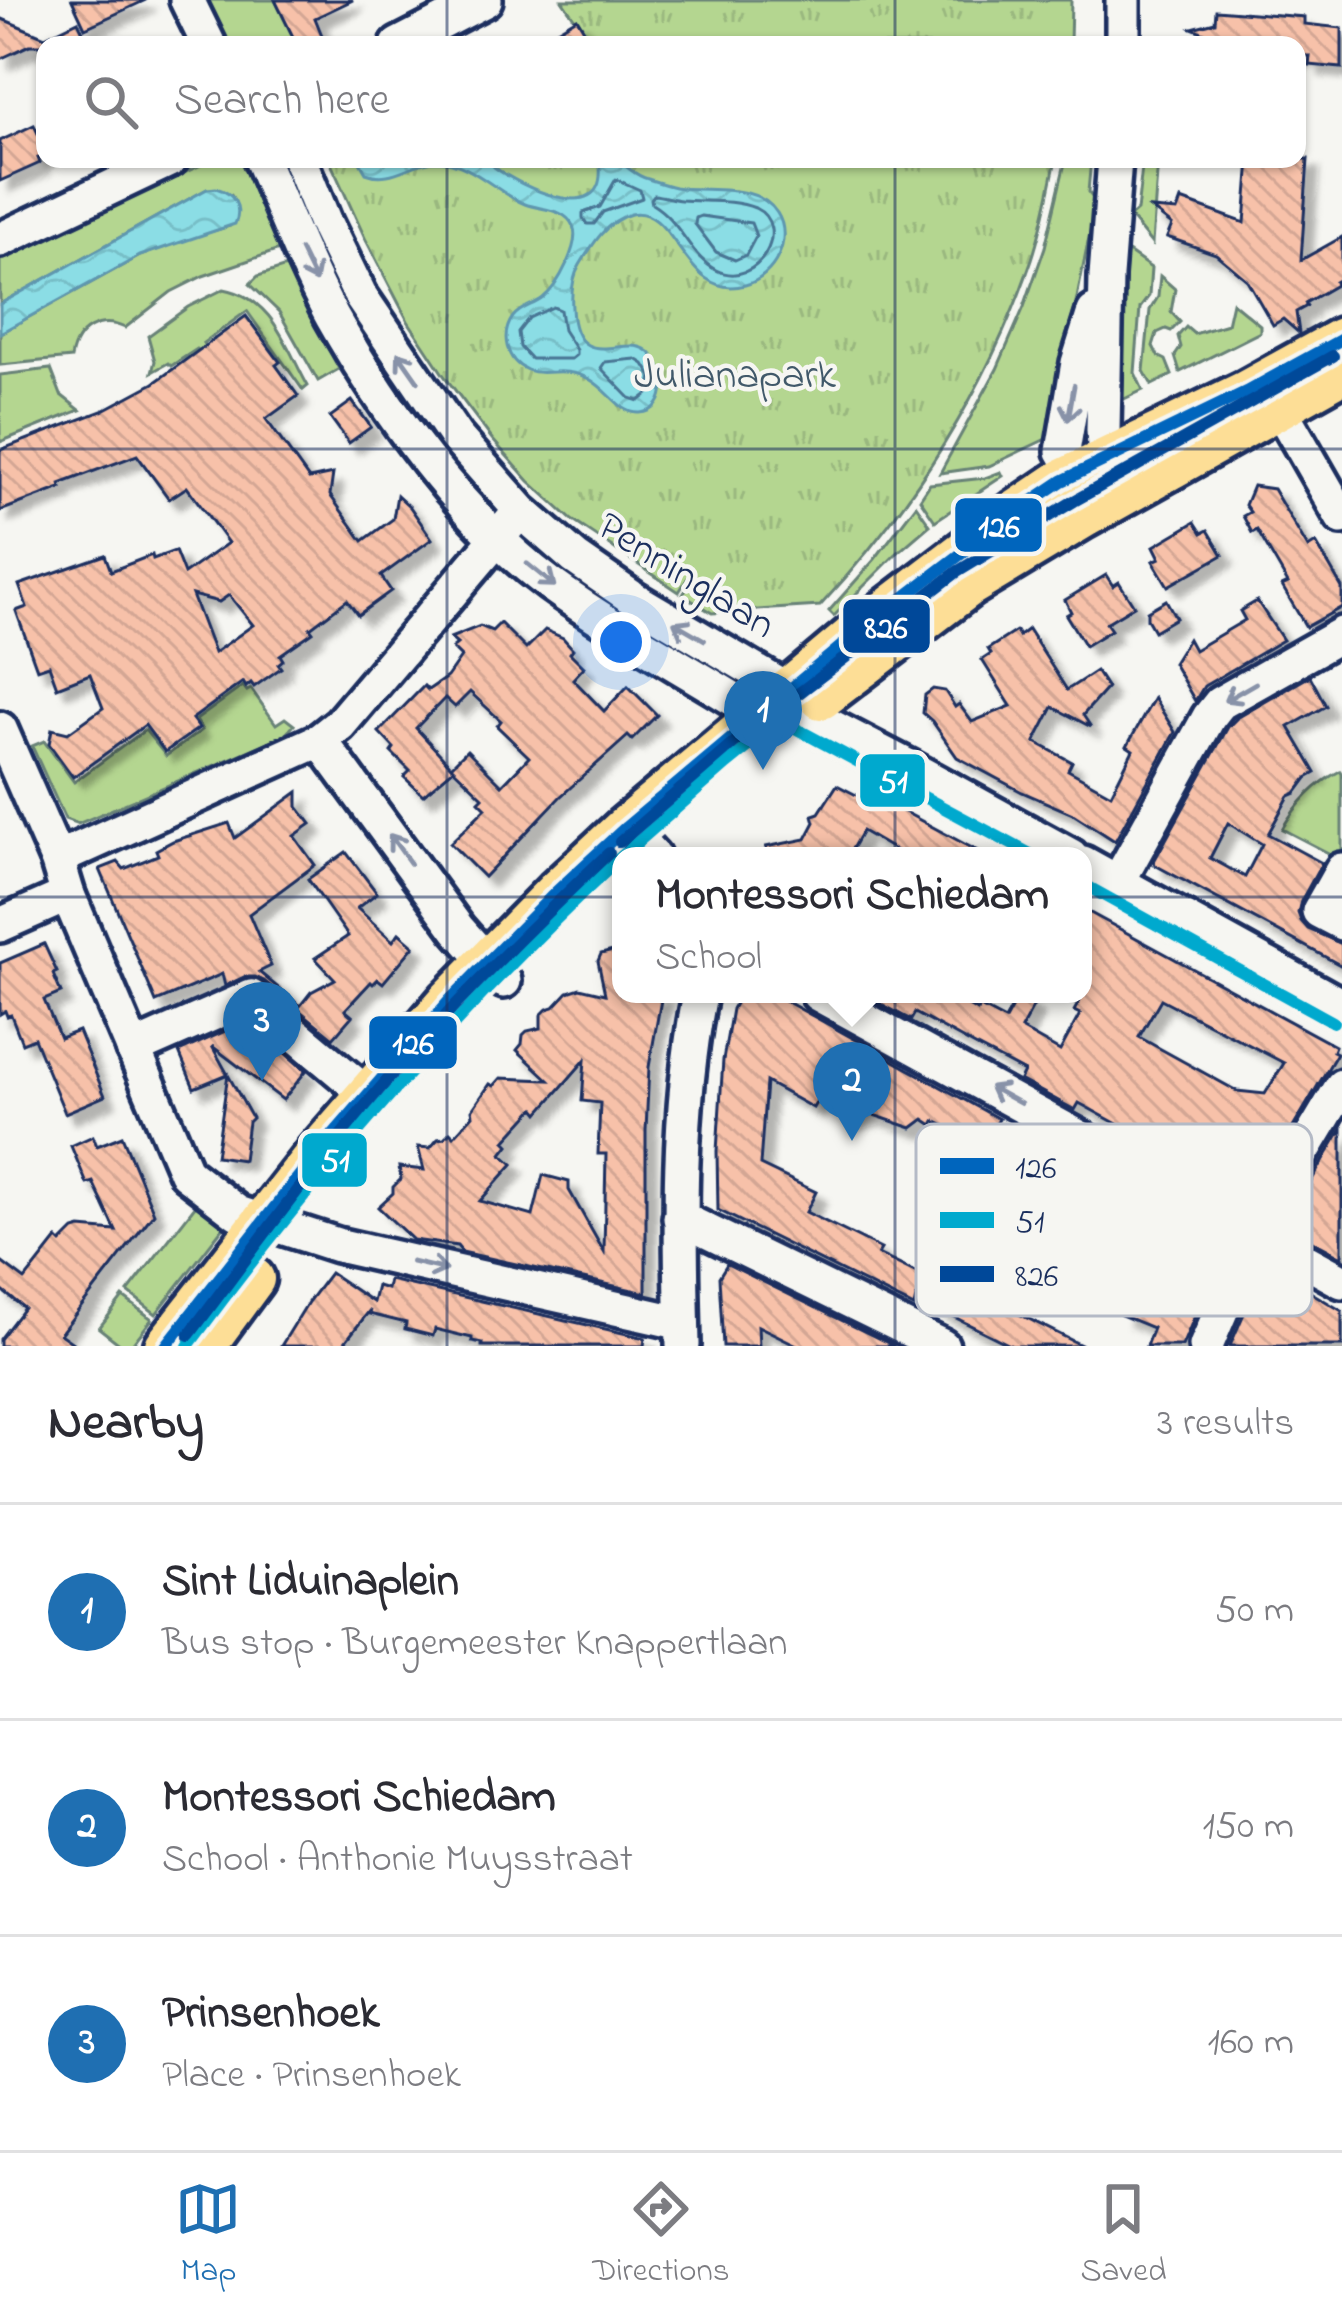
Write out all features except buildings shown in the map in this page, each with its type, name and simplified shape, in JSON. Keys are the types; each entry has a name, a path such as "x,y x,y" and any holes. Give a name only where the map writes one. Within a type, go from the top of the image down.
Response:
{"main road":[{"path":"1272,395 1342,339"},
{"path":"639,847 745,757 784,706 968,586 1096,479 1272,395 1342,372"},
{"path":"204,1346 276,1226 367,1094 495,971 574,910 612,873"},
{"path":"166,1346 413,1078 495,971"}],"street":[{"path":"187,0 205,36"},
{"path":"415,36 485,0"},
{"path":"1123,0 1123,36"},
{"path":"0,240 152,168"},
{"name":"Penninglaan","path":"265,168 323,299 362,366 428,461 497,537 548,582 784,706"},
{"name":"Penninglaan","path":"303,168 361,297 456,437 521,511 575,558 784,706"},
{"path":"1096,479 1114,168"},
{"path":"1272,395 1342,518"},
{"path":"57,859 320,740 340,724 521,511"},
{"path":"1118,882 1220,704 1342,634"},
{"path":"784,706 1054,847"},
{"path":"0,729 186,1173 238,1213 337,1245 682,1335 683,1130 698,1003"},
{"path":"320,740 458,929 495,971"},
{"path":"1092,867 1342,1006"},
{"path":"1342,870 1319,911 1342,923"},
{"path":"0,925 68,895"},
{"path":"134,1049 251,997 367,1094"},
{"path":"835,1003 1057,1124"},
{"path":"1312,1136 1342,1086"},
{"path":"680,1218 942,1346"},
{"path":"1312,1264 1342,1281"},
{"path":"1206,1346 1219,1316"}],"green space":[{"path":"207,0 275,0 293,36 225,36"},
{"path":"562,0 1071,0 1070,36 587,36"},
{"path":"195,168 244,168 279,250 171,292 125,328 107,324 90,328 78,339 71,358 0,365 0,333 140,256 230,226 236,207 231,195 207,189 0,304 0,259"},
{"name":"Julianapark","path":"333,168 1054,168 1032,259 970,399 886,528 820,606 712,613 683,595 687,579 679,592 572,520 529,481 445,377 408,321"},
{"path":"1064,168 1090,168 1088,192 1096,202 1048,438 989,466 940,473 997,369 1045,247"},
{"path":"1142,168 1157,168 1152,244 1130,217 1137,211"},
{"path":"1127,251 1151,268 1149,296 1140,308 1135,373 1143,390 1122,400 1117,382"},
{"path":"286,267 339,369 318,381 279,312 250,284 258,276"},
{"path":"1160,276 1175,289 1171,312 1180,322 1171,331 1157,333 1153,346 1172,375 1152,385 1144,371 1150,310 1158,297"},
{"path":"224,289 255,302 266,313 308,386 303,390 247,311 203,343 217,363 212,368 197,349 152,372 155,361 148,336 188,307"},
{"path":"1232,302 1260,325 1260,332 1180,372 1175,356 1181,347 1178,336 1186,327 1194,334 1227,324"},
{"path":"51,369 61,395 80,410 0,442 0,375"},
{"path":"1001,472 1003,476 935,521 920,499 930,484"},
{"path":"916,505 930,525 834,616 829,611"},
{"path":"243,686 251,689 276,724 285,718 294,725 285,735 78,824 65,819 32,746 44,741 74,782 145,730 166,756 202,730 196,720"},
{"path":"1340,771 1342,860 1282,829 1307,796"},
{"path":"202,1197 226,1224 156,1314 128,1292"},
{"path":"123,1297 152,1319 131,1346 122,1346 99,1328"}],"water":[{"path":"363,168 410,168 393,174 366,173"},
{"path":"465,168 496,168 539,191 575,199 589,196 598,186 600,168 628,168 643,178 687,189 744,192 768,203 777,213 782,245 765,274 745,285 724,286 708,280 659,223 646,215 622,217 601,234 574,280 575,328 590,346 635,346 645,349 658,364 663,386 657,404 640,413 630,411 585,377 527,370 514,360 507,347 513,317 549,292 567,264 575,233 559,213 525,204"},
{"path":"216,188 235,201 235,224 140,256 0,333 0,304"}],"transit line":[{"name":"126","path":"166,1346 318,1152 450,1000 626,827 851,638 1016,512 1062,481 1246,392 1342,339"},
{"name":"826","path":"620,842 734,743 957,572 1333,356"},
{"name":"51","path":"632,847 785,717 795,728 1017,847"},
{"name":"826","path":"189,1335 386,1082 478,981 609,853"},
{"name":"51","path":"188,1346 393,1091 504,971 612,866"},
{"name":"51","path":"1092,889 1333,1022"}],"place":[{"name":"Sint Liduinaplein","path":"763,770"},
{"name":"Prinsenhoek","path":"262,1081"},
{"name":"Montessori Schiedam","path":"852,1141"}]}
